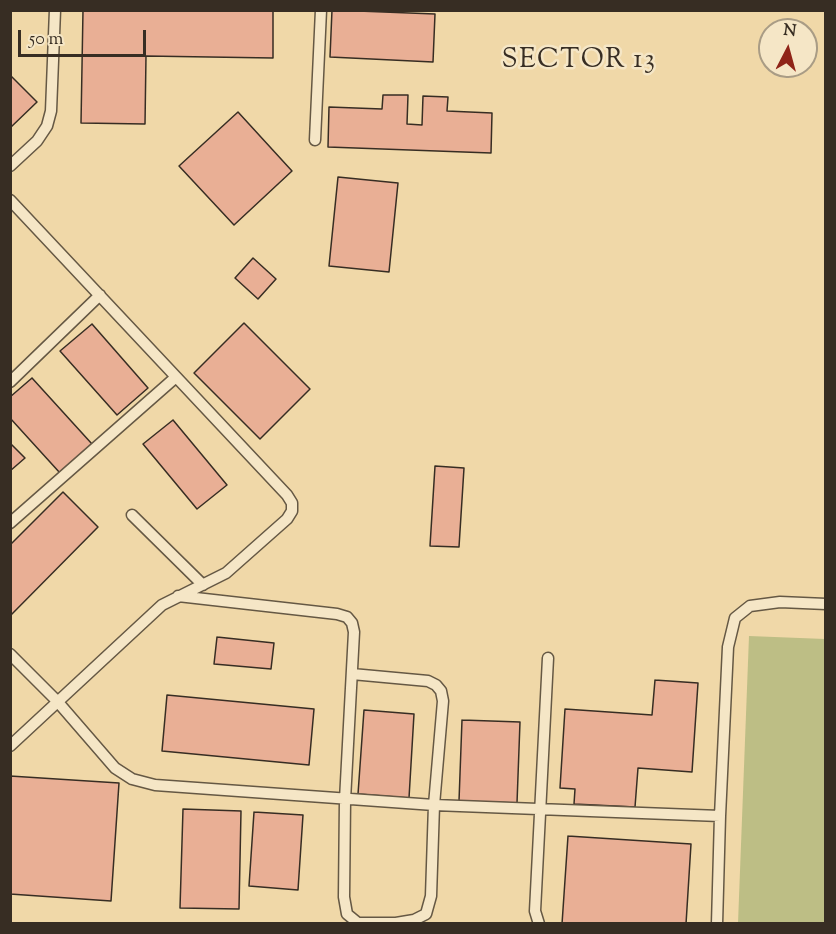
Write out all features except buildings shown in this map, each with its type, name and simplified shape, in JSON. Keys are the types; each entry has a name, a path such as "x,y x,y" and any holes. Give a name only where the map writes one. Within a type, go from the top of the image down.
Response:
{"lane":[{"path":"10,166 37,141 47,126 51,111 55,10"},
{"path":"315,140 321,10"},
{"path":"10,200 292,502 292,511 287,519 226,573 162,605 10,746"},
{"path":"10,382 100,295"},
{"path":"10,523 176,377"},
{"path":"132,515 203,585"},
{"path":"178,596 347,617 352,623 354,632 345,800 344,897 347,914 358,923 396,923 414,920 426,914 431,896 434,805 443,701 441,691 428,681 352,674"},
{"path":"717,924 728,647 735,618 750,606 780,602 825,604"},
{"path":"10,654 57,701 115,768 132,779 155,785 434,805 720,816"},
{"path":"539,924 535,911 548,658"}],"green space":[{"path":"749,636 825,639 825,923 738,923"}],"district":[{"name":"SECTOR 13","path":"579,62"}]}
